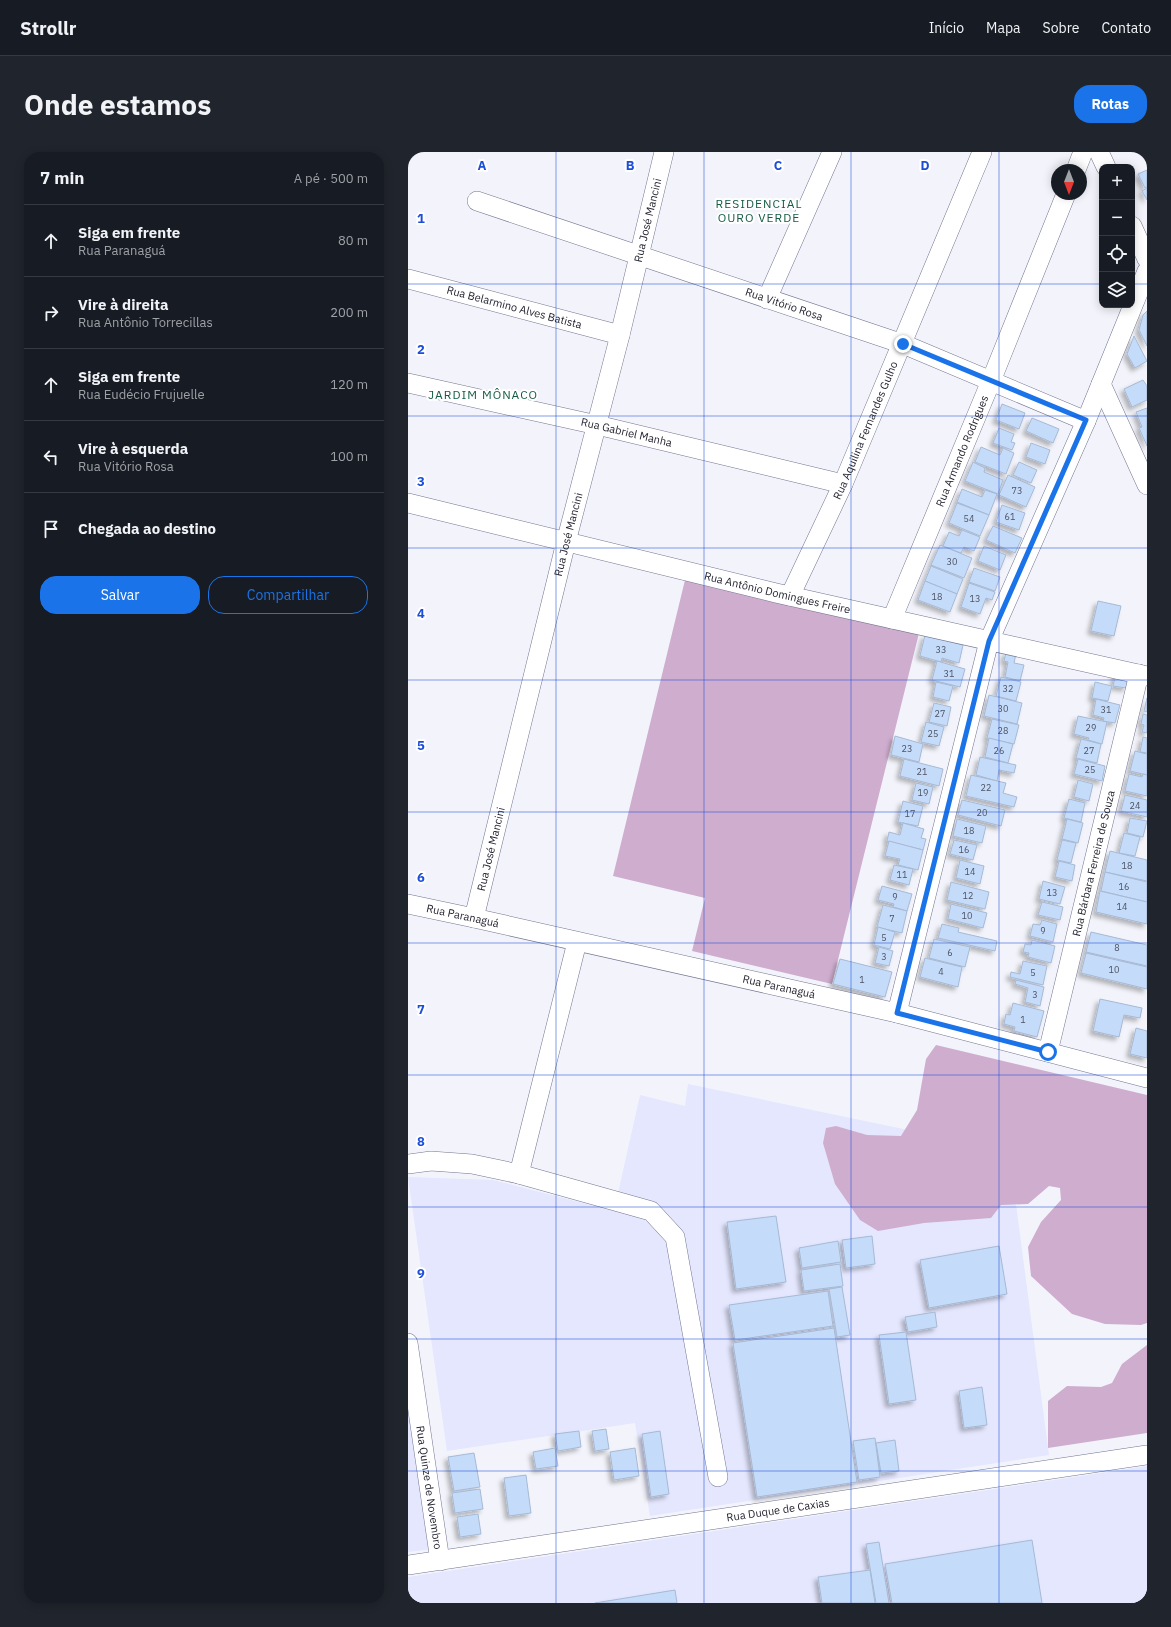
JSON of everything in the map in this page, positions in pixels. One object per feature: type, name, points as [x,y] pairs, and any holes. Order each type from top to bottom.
[{"type":"street","name":"Rua José Mancini","points":[[474,918],[566,542],[620,335],[664,152]]},
{"type":"street","points":[[767,299],[832,152]]},
{"type":"street","name":"Rua Aquilina Fernandes Gulho","points":[[790,596],[844,484],[982,152]]},
{"type":"street","points":[[1078,164],[1083,152]]},
{"type":"street","points":[[1099,152],[1105,164]]},
{"type":"street","name":"Rua Armando Rodrigues","points":[[892,619],[991,381],[1064,200]]},
{"type":"street","name":"Rua Vitório Rosa","points":[[477,201],[903,344],[1086,420]]},
{"type":"street","points":[[1135,233],[1147,259]]},
{"type":"street","points":[[897,1013],[989,641],[1086,420],[1147,271]]},
{"type":"street","name":"Rua Belarmino Alves Batista","points":[[408,279],[620,335]]},
{"type":"street","name":"Rua Gabriel Manha","points":[[408,383],[597,425],[844,484]]},
{"type":"street","points":[[1101,384],[1147,485]]},
{"type":"street","name":"Rua Antônio Domingues Freire","points":[[408,503],[790,596],[1143,675]]},
{"type":"street","name":"Rua Bárbara Ferreira de Souza","points":[[1048,1052],[1143,675]]},
{"type":"street","name":"Rua Paranaguá","points":[[408,904],[897,1013],[1147,1078]]},
{"type":"street","points":[[519,1174],[577,942]]},
{"type":"street","points":[[408,1164],[431,1161],[472,1164],[519,1174],[651,1212],[674,1237],[718,1477]]},
{"type":"street","name":"Rua Quinze de Novembro","points":[[408,1349],[440,1560]]},
{"type":"street","name":"Rua Duque de Caxias","points":[[408,1565],[1147,1455]]},
{"type":"shaded area","points":[[685,580],[919,633],[832,984],[692,951],[705,898],[613,876]]},
{"type":"shaded area","points":[[936,1045],[1147,1095],[1147,1323],[1141,1325],[1105,1324],[1072,1314],[1031,1276],[1028,1247],[1041,1222],[1061,1200],[1060,1188],[1049,1186],[1028,1204],[1001,1205],[991,1218],[924,1223],[878,1231],[860,1220],[835,1184],[823,1143],[826,1128],[836,1126],[867,1135],[901,1136],[917,1110],[926,1059]]},
{"type":"shaded area","points":[[688,1084],[1009,1151],[1049,1455],[650,1516],[635,1423],[447,1451],[408,1177],[493,1180],[614,1211],[640,1095],[685,1106]]},
{"type":"shaded area","points":[[1147,1345],[1147,1433],[1048,1448],[1048,1401],[1067,1386],[1101,1387],[1112,1383],[1122,1364]]},
{"type":"shaded area","points":[[414,1411],[433,1549],[408,1552],[408,1412]]},
{"type":"shaded area","points":[[1147,1466],[1147,1603],[408,1603],[408,1577]]},
{"type":"building","points":[[1147,170],[1147,187],[1145,188],[1138,174]]},
{"type":"building","points":[[1147,188],[1147,200],[1142,191]]},
{"type":"building","points":[[1147,311],[1147,346],[1139,330],[1143,315]]},
{"type":"building","points":[[1134,336],[1147,361],[1135,368],[1127,354]]},
{"type":"building","points":[[1143,380],[1147,386],[1147,400],[1132,407],[1124,389]]},
{"type":"building","points":[[1002,404],[1025,413],[1019,429],[996,420]]},
{"type":"building","points":[[1147,408],[1147,446],[1139,428],[1142,427],[1136,412]]},
{"type":"building","points":[[1032,418],[1059,429],[1053,443],[1026,431]]},
{"type":"building","points":[[999,428],[1014,434],[1011,442],[1015,443],[1012,450],[993,443]]},
{"type":"building","points":[[1031,443],[1050,450],[1045,464],[1026,457]]},
{"type":"building","points":[[981,447],[1000,455],[1003,448],[1014,453],[1006,474],[975,462]]},
{"type":"building","points":[[973,462],[985,468],[984,472],[1003,480],[998,494],[965,481]]},
{"type":"building","points":[[1019,462],[1037,470],[1031,483],[1013,475]]},
{"type":"building","points":[[1008,475],[1035,487],[1026,507],[999,495]]},
{"type":"building","points":[[962,489],[982,497],[985,490],[997,494],[989,515],[957,502]]},
{"type":"building","points":[[957,503],[989,515],[980,536],[949,523]]},
{"type":"building","points":[[1002,505],[1025,513],[1019,530],[996,522]]},
{"type":"building","points":[[993,526],[1022,538],[1015,553],[986,540]]},
{"type":"building","points":[[962,530],[980,537],[974,551],[964,547],[961,553],[943,546],[949,532],[959,536]]},
{"type":"building","points":[[940,545],[972,558],[964,578],[931,565]]},
{"type":"building","points":[[984,546],[1006,555],[1000,570],[978,561]]},
{"type":"building","points":[[931,566],[963,579],[957,594],[925,581]]},
{"type":"building","points":[[974,568],[1000,577],[995,591],[969,582]]},
{"type":"building","points":[[925,581],[957,594],[950,612],[918,600]]},
{"type":"building","points":[[969,583],[995,592],[992,600],[986,598],[980,614],[961,607]]},
{"type":"building","points":[[1098,601],[1121,606],[1114,636],[1091,631]]},
{"type":"building","points":[[925,635],[963,645],[959,663],[942,658],[941,662],[920,656]]},
{"type":"building","points":[[1006,652],[1016,654],[1014,663],[1024,665],[1020,681],[1005,677],[1008,662],[1004,661]]},
{"type":"building","points":[[937,661],[965,669],[960,687],[932,680]]},
{"type":"building","points":[[1116,673],[1129,676],[1126,688],[1113,686]]},
{"type":"building","points":[[1001,677],[1021,682],[1016,701],[996,696]]},
{"type":"building","points":[[936,682],[953,686],[949,701],[933,697]]},
{"type":"building","points":[[1095,682],[1112,686],[1108,701],[1092,698]]},
{"type":"building","points":[[989,695],[1022,703],[1017,724],[984,716]]},
{"type":"building","points":[[1147,698],[1147,712],[1144,711]]},
{"type":"building","points":[[1096,699],[1120,705],[1115,723],[1103,721],[1104,718],[1093,715]]},
{"type":"building","points":[[934,703],[951,707],[947,726],[929,722]]},
{"type":"building","points":[[1143,714],[1147,715],[1147,733],[1142,732],[1144,725],[1141,724]]},
{"type":"building","points":[[1078,716],[1107,722],[1102,744],[1088,740],[1089,738],[1074,734]]},
{"type":"building","points":[[992,719],[1019,725],[1014,744],[987,738]]},
{"type":"building","points":[[926,722],[944,727],[939,746],[921,742]]},
{"type":"building","points":[[895,736],[923,744],[919,762],[891,755]]},
{"type":"building","points":[[1143,737],[1147,738],[1147,753],[1140,752]]},
{"type":"building","points":[[989,738],[1013,744],[1008,763],[985,757]]},
{"type":"building","points":[[1081,739],[1101,744],[1097,763],[1076,758]]},
{"type":"building","points":[[1135,751],[1147,754],[1147,775],[1130,771]]},
{"type":"building","points":[[980,757],[1016,765],[1014,773],[999,770],[997,781],[976,775]]},
{"type":"building","points":[[904,759],[943,769],[939,786],[900,776]]},
{"type":"building","points":[[1078,759],[1105,766],[1102,781],[1074,774]]},
{"type":"building","points":[[1129,774],[1142,777],[1143,774],[1147,775],[1147,796],[1125,791]]},
{"type":"building","points":[[971,775],[1006,783],[1003,793],[1017,797],[1014,807],[966,796]]},
{"type":"building","points":[[1078,780],[1093,784],[1089,801],[1074,797]]},
{"type":"building","points":[[916,783],[933,787],[929,804],[912,800]]},
{"type":"building","points":[[1125,795],[1147,800],[1147,817],[1121,811]]},
{"type":"building","points":[[1069,799],[1085,803],[1081,822],[1064,818]]},
{"type":"building","points":[[962,800],[1005,810],[1001,826],[958,815]]},
{"type":"building","points":[[903,801],[923,806],[918,826],[898,822]]},
{"type":"building","points":[[1130,818],[1147,821],[1143,837],[1127,833]]},
{"type":"building","points":[[957,819],[986,826],[982,843],[953,836]]},
{"type":"building","points":[[1067,819],[1083,823],[1078,843],[1062,839]]},
{"type":"building","points":[[903,823],[924,829],[921,838],[926,839],[923,850],[887,841],[889,832],[900,835]]},
{"type":"building","points":[[1124,833],[1140,837],[1135,856],[1119,853]]},
{"type":"building","points":[[954,840],[977,845],[973,860],[950,854]]},
{"type":"building","points":[[1062,840],[1076,843],[1071,863],[1057,860]]},
{"type":"building","points":[[889,841],[923,850],[918,870],[898,865],[900,859],[885,856]]},
{"type":"building","points":[[1110,851],[1147,860],[1147,881],[1105,872]]},
{"type":"building","points":[[960,860],[984,866],[980,884],[956,878]]},
{"type":"building","points":[[1059,861],[1075,865],[1072,881],[1055,877]]},
{"type":"building","points":[[894,865],[913,869],[909,885],[890,880]]},
{"type":"building","points":[[1105,872],[1147,882],[1147,902],[1101,891]]},
{"type":"building","points":[[1043,881],[1065,887],[1060,904],[1039,899]]},
{"type":"building","points":[[951,882],[989,892],[985,909],[947,900]]},
{"type":"building","points":[[882,886],[912,894],[907,911],[893,907],[894,904],[878,900]]},
{"type":"building","points":[[1100,891],[1147,902],[1147,924],[1096,912]]},
{"type":"building","points":[[1042,902],[1063,907],[1060,920],[1038,915]]},
{"type":"building","points":[[951,904],[987,913],[983,928],[948,919]]},
{"type":"building","points":[[883,905],[907,911],[902,933],[877,927]]},
{"type":"building","points":[[1042,920],[1057,924],[1053,942],[1030,936],[1033,924],[1040,925]]},
{"type":"building","points":[[942,924],[959,928],[958,932],[997,941],[995,951],[938,938]]},
{"type":"building","points":[[878,927],[895,932],[890,949],[874,945]]},
{"type":"building","points":[[1091,932],[1147,945],[1147,966],[1086,952]]},
{"type":"building","points":[[934,939],[970,947],[965,967],[929,958]]},
{"type":"building","points":[[1032,940],[1055,946],[1051,963],[1028,957],[1029,953],[1023,952],[1025,944],[1031,945]]},
{"type":"building","points":[[879,947],[893,951],[889,966],[875,963]]},
{"type":"building","points":[[1086,953],[1147,967],[1147,989],[1081,973]]},
{"type":"building","points":[[925,958],[962,967],[958,987],[920,977]]},
{"type":"building","points":[[840,959],[892,972],[885,997],[833,984]]},
{"type":"building","points":[[1023,961],[1047,966],[1043,985],[1010,977],[1011,972],[1020,974]]},
{"type":"building","points":[[1016,980],[1044,987],[1040,1006],[1025,1002],[1028,988],[1015,984]]},
{"type":"building","points":[[1100,999],[1142,1008],[1140,1018],[1124,1015],[1119,1037],[1093,1031]]},
{"type":"building","points":[[1013,1003],[1044,1011],[1037,1037],[1014,1031],[1015,1027],[1004,1024],[1006,1014],[1010,1015]]},
{"type":"building","points":[[1136,1028],[1147,1031],[1147,1058],[1130,1054]]},
{"type":"building","points":[[776,1216],[786,1282],[736,1289],[727,1222]]},
{"type":"building","points":[[872,1236],[875,1264],[846,1268],[842,1240]]},
{"type":"building","points":[[838,1241],[841,1262],[802,1268],[799,1248]]},
{"type":"building","points":[[999,1246],[1007,1294],[929,1308],[920,1260]]},
{"type":"building","points":[[840,1264],[843,1286],[804,1291],[801,1270]]},
{"type":"building","points":[[842,1287],[850,1335],[837,1337],[829,1289]]},
{"type":"building","points":[[828,1291],[833,1326],[735,1340],[729,1305]]},
{"type":"building","points":[[935,1312],[937,1327],[908,1332],[905,1317]]},
{"type":"building","points":[[834,1328],[857,1482],[757,1497],[733,1343]]},
{"type":"building","points":[[906,1332],[916,1400],[889,1404],[879,1335]]},
{"type":"building","points":[[982,1387],[987,1425],[964,1428],[959,1391]]},
{"type":"building","points":[[606,1429],[609,1449],[595,1451],[592,1431]]},
{"type":"building","points":[[579,1431],[581,1447],[558,1451],[555,1434]]},
{"type":"building","points":[[660,1431],[669,1494],[651,1497],[642,1434]]},
{"type":"building","points":[[875,1438],[880,1477],[859,1480],[853,1441]]},
{"type":"building","points":[[895,1440],[899,1471],[881,1473],[876,1443]]},
{"type":"building","points":[[555,1448],[558,1466],[536,1469],[533,1452]]},
{"type":"building","points":[[635,1448],[639,1476],[614,1480],[610,1452]]},
{"type":"building","points":[[474,1453],[480,1487],[454,1491],[448,1457]]},
{"type":"building","points":[[526,1475],[531,1513],[509,1516],[504,1478]]},
{"type":"building","points":[[480,1489],[483,1509],[455,1513],[452,1493]]},
{"type":"building","points":[[478,1514],[481,1534],[460,1537],[457,1517]]},
{"type":"building","points":[[1032,1540],[1042,1603],[892,1603],[885,1564]]},
{"type":"building","points":[[879,1542],[889,1603],[876,1603],[866,1544]]},
{"type":"building","points":[[870,1570],[875,1603],[822,1603],[818,1577]]},
{"type":"building","points":[[675,1590],[677,1603],[595,1603]]},
{"type":"district","name":"RESIDENCIAL OURO VERDE","points":[[759,211]]},
{"type":"district","name":"JARDIM MÔNACO","points":[[483,395]]},
{"type":"route","points":[[903,344],[1086,420],[989,641],[897,1013],[1048,1052]]}]
